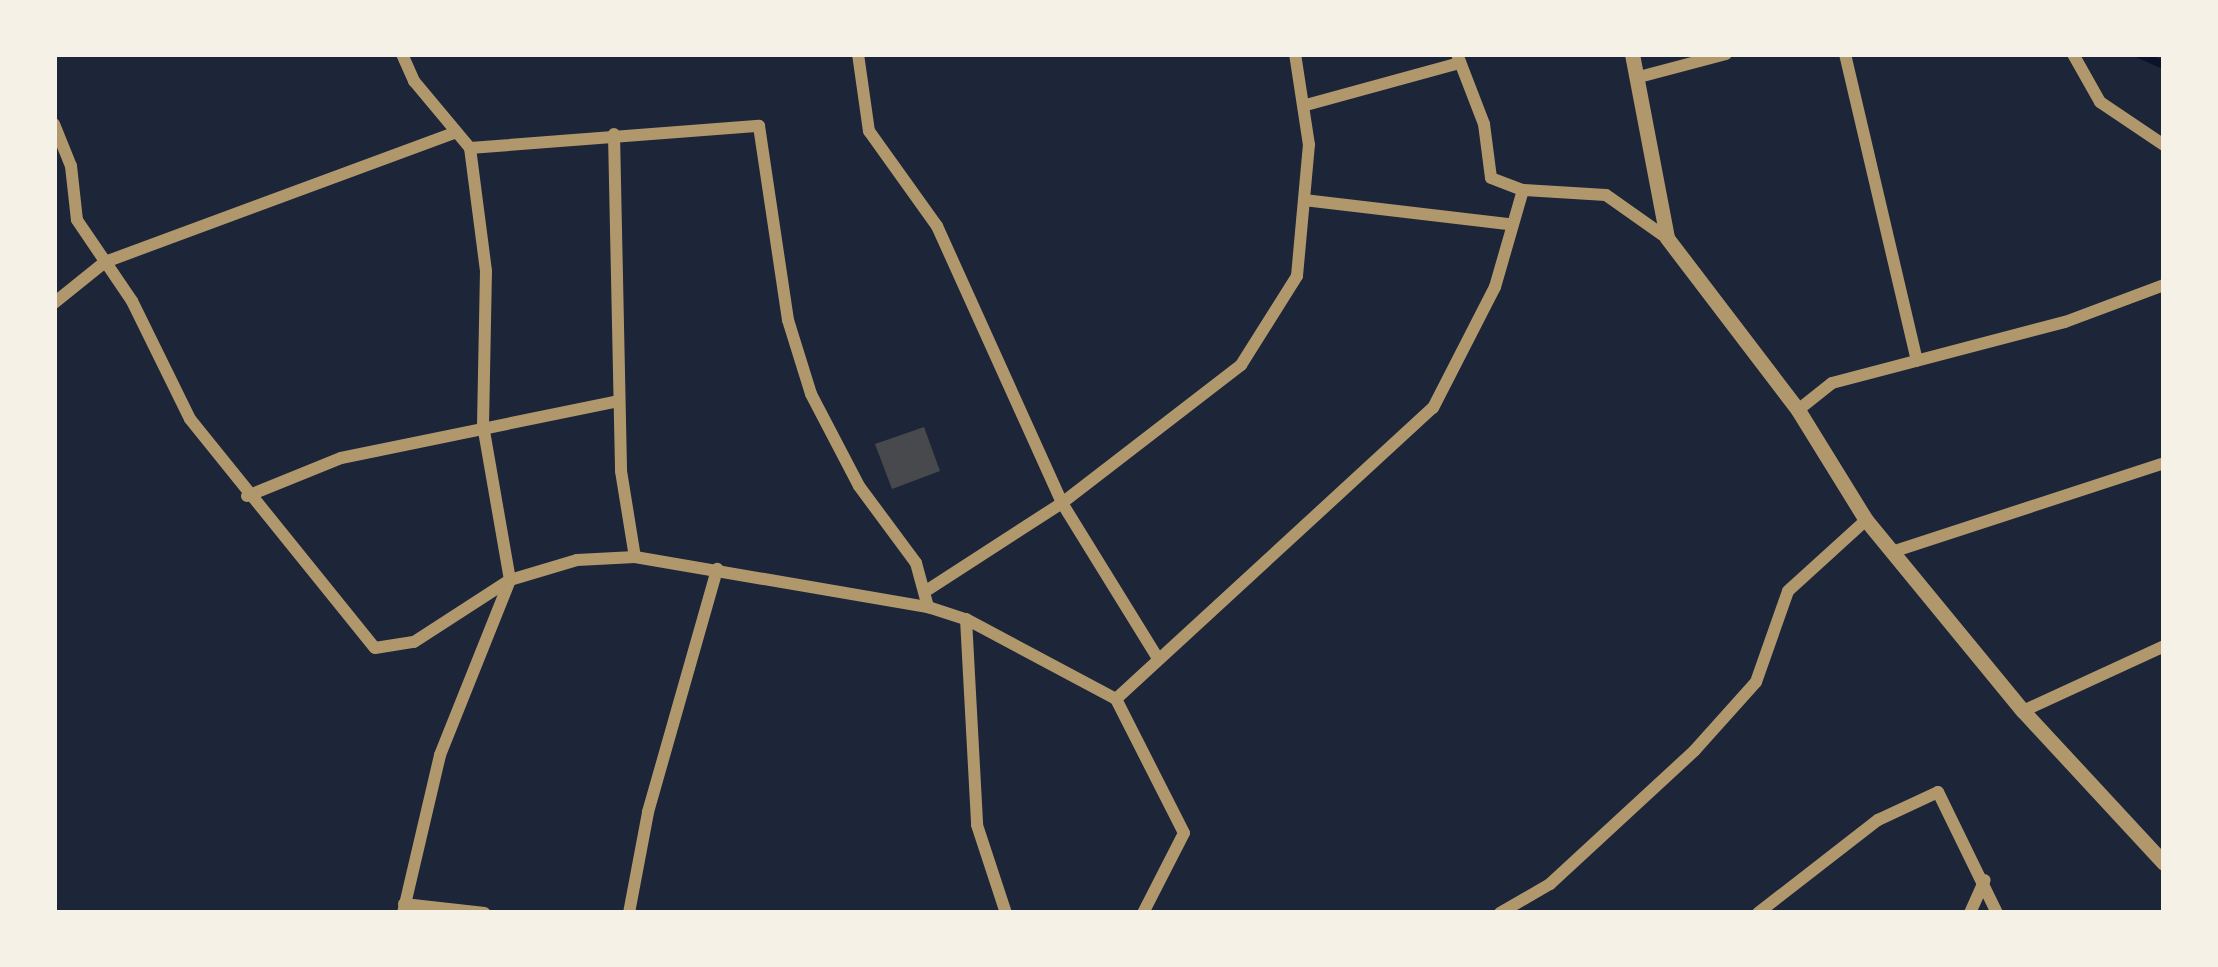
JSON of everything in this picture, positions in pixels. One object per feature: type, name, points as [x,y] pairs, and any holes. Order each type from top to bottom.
[{"type":"street","points":[[403,54],[453,133],[470,148],[486,271],[483,426],[510,580],[440,755],[404,908],[485,913]]},
{"type":"street","points":[[858,54],[868,131],[937,226],[1062,503],[1156,656]]},
{"type":"street","points":[[928,589],[1062,503],[1241,365],[1297,275],[1306,105],[1295,54]]},
{"type":"street","points":[[1633,54],[1667,238]]},
{"type":"street","points":[[1640,77],[1726,54]]},
{"type":"street","points":[[1845,54],[1917,362]]},
{"type":"street","points":[[2073,54],[2100,102],[2164,145]]},
{"type":"street","points":[[1306,105],[1459,59],[1484,124],[1491,178],[1523,190],[1606,195],[1667,238],[1798,410],[1866,520],[2023,711],[2157,841],[2164,862]]},
{"type":"street","points":[[54,124],[71,166],[77,220],[105,262],[190,419],[247,496],[376,648],[414,642],[510,580],[577,560],[635,557],[928,608],[966,619],[1115,699],[1184,833],[1143,913]]},
{"type":"street","points":[[470,148],[759,126],[788,320],[811,394],[834,445],[928,589],[928,608]]},
{"type":"street","points":[[54,303],[105,262],[453,133]]},
{"type":"street","points":[[614,134],[618,401],[635,557]]},
{"type":"street","points":[[1115,699],[1156,656],[1433,408],[1495,287],[1508,224],[1523,190]]},
{"type":"street","points":[[1304,200],[1508,224]]},
{"type":"street","points":[[1798,410],[1832,383],[1917,362],[2164,285]]},
{"type":"street","points":[[247,496],[305,468],[483,426],[618,401]]},
{"type":"street","points":[[1895,551],[2164,463]]},
{"type":"street","points":[[1500,913],[1550,884],[1616,830],[1694,750],[1756,682],[1788,591],[1866,520]]},
{"type":"street","points":[[629,913],[647,812],[717,569]]},
{"type":"street","points":[[966,619],[976,825],[1006,913]]},
{"type":"street","points":[[2023,711],[2164,646]]},
{"type":"street","points":[[1758,913],[1878,820],[1938,792],[1985,879],[1997,913]]},
{"type":"street","points":[[1970,913],[1985,879]]},
{"type":"shaded area","points":[[54,54],[2164,54],[2164,913],[54,913]]},
{"type":"building","points":[[924,427],[940,471],[892,489],[875,444]]},
{"type":"waterway","points":[[2139,54],[2164,65]]}]
